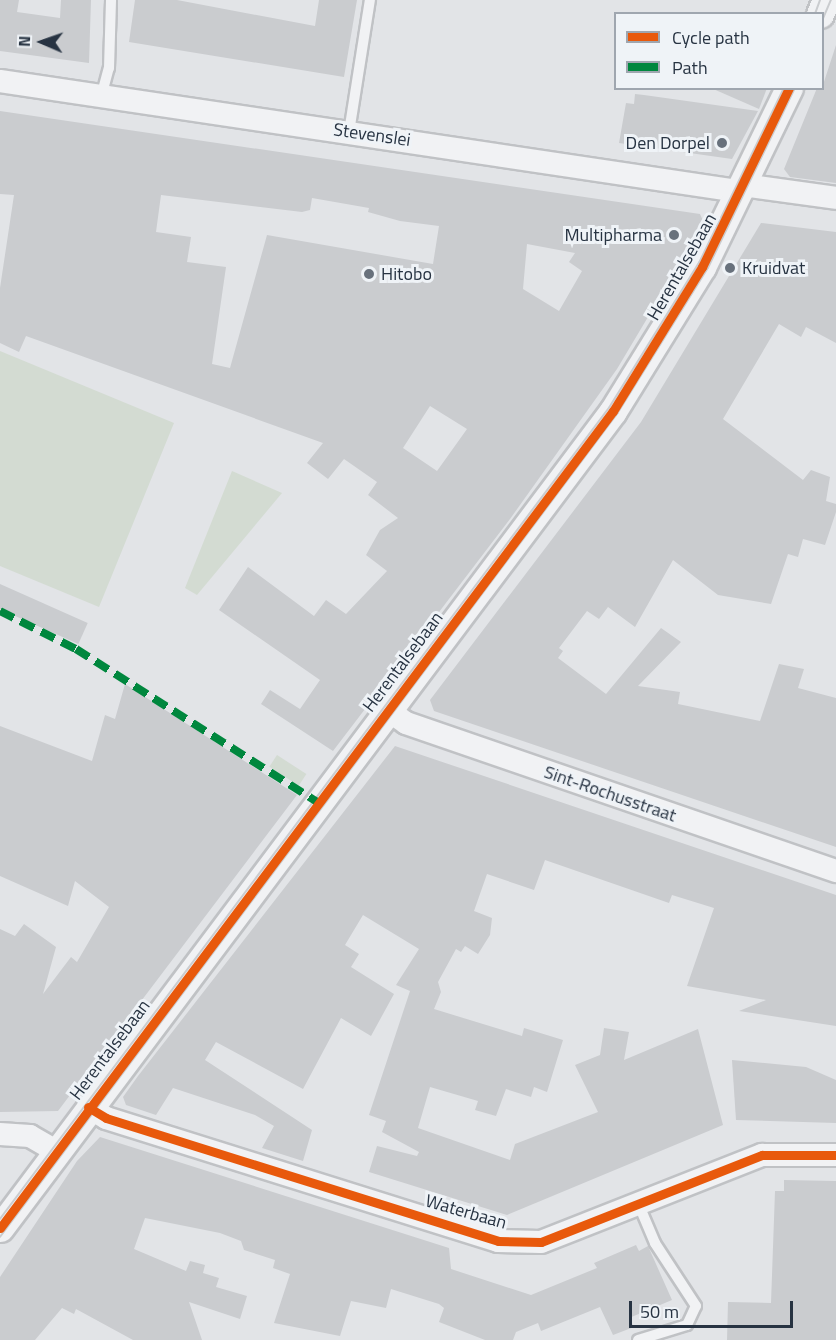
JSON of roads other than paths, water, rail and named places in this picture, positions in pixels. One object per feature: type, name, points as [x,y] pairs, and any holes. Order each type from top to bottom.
[{"type":"street","name":"Stevenslei","points":[[0,81],[743,189],[836,198]]},
{"type":"street","name":"Herentalsebaan","points":[[0,1228],[54,1150],[613,411],[681,306],[743,189],[788,90]]},
{"type":"street","name":"Sint-Rochusstraat","points":[[388,710],[406,723],[836,871]]},
{"type":"street","name":"Waterbaan","points":[[88,1107],[106,1118],[498,1241],[541,1242],[762,1155],[836,1155]]},
{"type":"street","points":[[0,1134],[36,1138],[54,1150]]},
{"type":"lane","points":[[100,97],[109,68],[111,0]]},
{"type":"lane","points":[[349,132],[370,0]]},
{"type":"lane","points":[[638,1203],[655,1243],[696,1306],[687,1325],[638,1340]]},
{"type":"tram line","points":[[816,12],[820,0]]},
{"type":"tram line","points":[[824,16],[831,0]]},
{"type":"tram line","points":[[0,1219],[609,408],[699,263],[783,90]]},
{"type":"tram line","points":[[0,1237],[617,414],[708,268],[794,90]]},
{"type":"place","name":"Den Dorpel","points":[[722,143]]},
{"type":"place","name":"Multipharma","points":[[674,235]]},
{"type":"place","name":"Kruidvat","points":[[730,268]]},
{"type":"place","name":"Hitobo","points":[[369,274]]}]
